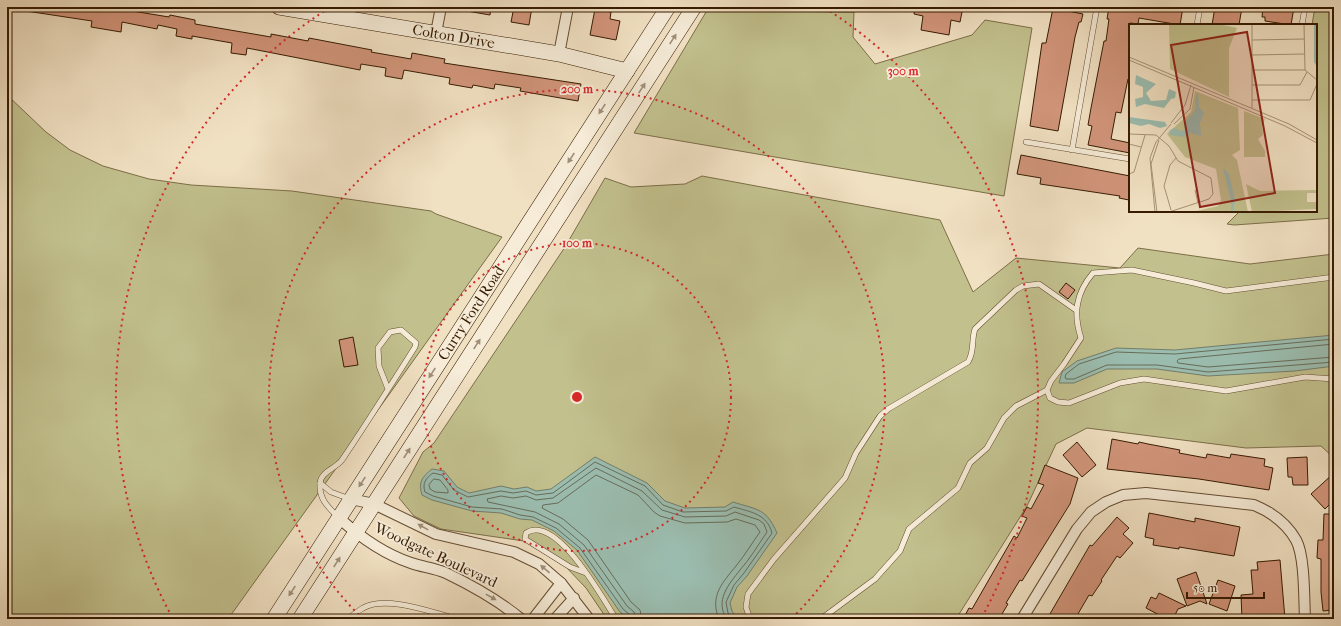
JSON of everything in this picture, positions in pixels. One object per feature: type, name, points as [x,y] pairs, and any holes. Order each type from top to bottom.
[{"type":"main road","name":"Colton Drive","points":[[279,7],[314,10],[559,54],[627,71]]},
{"type":"main road","name":"Curry Ford Road","points":[[274,619],[627,71],[670,7]]},
{"type":"main road","points":[[653,70],[647,60],[647,54],[670,7]]},
{"type":"main road","name":"Curry Ford Road","points":[[300,619],[694,7]]},
{"type":"main road","points":[[510,292],[516,268],[624,99],[628,84],[627,71]]},
{"type":"street","points":[[436,33],[441,7]]},
{"type":"street","points":[[559,54],[568,7]]},
{"type":"street","points":[[1022,619],[1077,529],[1091,512],[1106,502],[1123,496],[1146,493],[1254,506],[1270,512],[1296,540],[1301,558],[1305,619]]},
{"type":"street","name":"Woodgate Boulevard","points":[[351,499],[374,504],[412,521],[436,534],[514,552],[539,564],[561,583],[589,619]]},
{"type":"street","name":"Woodgate Boulevard","points":[[339,518],[355,533],[381,550],[402,559],[444,572],[501,602],[521,619]]},
{"type":"street","points":[[533,619],[561,583]]},
{"type":"street","points":[[555,619],[574,598]]},
{"type":"lane","points":[[1072,150],[1097,7]]},
{"type":"lane","points":[[1197,24],[1200,7]]},
{"type":"lane","points":[[1302,24],[1305,7]]},
{"type":"lane","points":[[1026,142],[1129,158]]},
{"type":"lane","points":[[1334,277],[1226,291],[1132,270],[1093,273],[1084,283],[1076,310],[1077,325],[1081,338],[1064,364],[1050,381],[1047,390],[1050,398],[1058,402],[1069,403],[1120,383],[1140,380],[1226,392],[1305,377],[1334,379]]},
{"type":"lane","points":[[750,619],[746,607],[748,594],[774,559],[845,478],[856,453],[880,416],[888,409],[968,362],[973,354],[972,337],[975,329],[1023,286],[1039,284],[1076,310]]},
{"type":"lane","points":[[339,518],[321,497],[320,483],[326,472],[337,466],[341,461],[388,388],[416,343],[401,330],[390,332],[378,348],[379,366],[388,388]]},
{"type":"lane","points":[[821,619],[875,579],[900,551],[909,529],[958,488],[970,463],[987,448],[1004,418],[1016,406],[1047,390]]},
{"type":"lane","points":[[320,483],[331,492],[351,499]]},
{"type":"lane","points":[[586,573],[570,567],[525,539],[526,533],[538,530],[552,536],[564,545],[586,573],[616,619]]},
{"type":"lane","points":[[348,619],[364,607],[382,604],[404,605],[447,616],[453,619]]},
{"type":"shaded area","points":[[709,7],[770,7],[775,11],[854,12],[853,37],[875,64],[972,35],[985,20],[1032,28],[1004,196],[634,133]]},
{"type":"shaded area","points":[[1315,7],[1334,7],[1334,218],[1234,225],[1227,224],[1239,212],[1317,212],[1317,24],[1312,24]]},
{"type":"shaded area","points":[[7,95],[46,132],[70,150],[103,166],[149,179],[191,185],[292,191],[431,211],[502,237],[228,619],[7,619]]},
{"type":"shaded area","points":[[702,176],[940,220],[973,292],[1016,258],[1120,268],[1138,248],[1250,264],[1334,254],[1334,458],[1321,446],[1246,448],[1087,428],[1056,444],[1027,506],[956,619],[607,619],[586,588],[566,567],[524,541],[441,529],[414,516],[399,498],[423,452],[434,443],[565,247],[605,178],[631,187],[685,184]]},
{"type":"water","points":[[1334,335],[1334,366],[1295,371],[1208,376],[1157,369],[1107,369],[1074,383],[1059,383],[1062,372],[1077,361],[1116,348],[1175,350]]},
{"type":"water","points":[[595,457],[647,483],[665,501],[685,508],[725,507],[733,502],[765,514],[777,533],[747,576],[737,587],[730,603],[732,611],[738,619],[629,619],[620,612],[577,550],[554,531],[532,520],[520,519],[501,513],[472,511],[432,500],[422,495],[420,487],[422,480],[432,469],[444,471],[457,487],[469,493],[501,486],[514,489],[527,487],[536,491],[551,489]]},
{"type":"building","points":[[26,7],[108,7],[169,17],[170,15],[195,20],[195,24],[271,37],[271,34],[308,41],[309,38],[372,50],[371,52],[411,59],[412,53],[445,59],[444,63],[581,84],[578,101],[520,91],[521,88],[495,84],[494,89],[473,85],[472,88],[449,84],[450,78],[404,70],[402,79],[385,76],[386,68],[361,64],[360,70],[247,48],[246,55],[231,53],[232,43],[192,36],[192,39],[176,36],[177,29],[158,25],[157,29],[122,22],[121,32],[91,27],[92,21],[26,11]]},
{"type":"building","points":[[467,7],[491,7],[490,15],[467,11]]},
{"type":"building","points":[[514,7],[532,7],[529,25],[511,22]]},
{"type":"building","points":[[915,7],[963,7],[960,22],[951,20],[949,35],[921,30],[923,16],[914,14]]},
{"type":"building","points":[[1109,7],[1139,9],[1140,7],[1183,7],[1180,24],[1139,18],[1138,24],[1129,24],[1129,79],[1121,113],[1116,112],[1111,139],[1129,143],[1129,153],[1088,145],[1092,126],[1088,125],[1104,41],[1106,41],[1109,19],[1107,19]]},
{"type":"building","points":[[1215,7],[1242,7],[1239,24],[1212,24]]},
{"type":"building","points":[[1263,7],[1294,7],[1291,24],[1265,21],[1265,17],[1262,17]]},
{"type":"building","points":[[1053,8],[1083,14],[1075,37],[1058,131],[1030,126],[1042,43],[1046,43]]},
{"type":"building","points":[[595,9],[611,12],[610,19],[620,21],[616,40],[590,35]]},
{"type":"building","points":[[1021,155],[1129,176],[1129,200],[1119,198],[1120,196],[1040,184],[1041,178],[1017,174]]},
{"type":"building","points":[[1066,283],[1075,290],[1068,299],[1059,292]]},
{"type":"building","points":[[353,337],[358,365],[344,367],[339,340]]},
{"type":"building","points":[[1112,439],[1138,444],[1139,442],[1180,450],[1179,453],[1206,458],[1207,454],[1230,458],[1231,454],[1265,459],[1264,466],[1273,468],[1269,490],[1199,479],[1107,469]]},
{"type":"building","points":[[1077,442],[1096,465],[1082,477],[1063,455]]},
{"type":"building","points":[[1307,457],[1308,485],[1293,485],[1292,477],[1288,477],[1287,458]]},
{"type":"building","points":[[1045,465],[1078,478],[1070,504],[1022,581],[1020,580],[1006,603],[1008,604],[999,619],[963,619],[969,608],[972,609],[1014,536],[1017,538],[1027,518],[1022,516],[1027,507],[1031,509],[1044,485],[1038,483]]},
{"type":"building","points":[[1334,473],[1334,500],[1325,509],[1311,494]]},
{"type":"building","points":[[1149,513],[1195,522],[1195,518],[1240,527],[1234,556],[1179,547],[1179,549],[1153,545],[1154,539],[1145,537]]},
{"type":"building","points":[[1324,514],[1334,514],[1334,610],[1323,611],[1321,592],[1321,559],[1317,558],[1318,540],[1323,540]]},
{"type":"building","points":[[1117,517],[1129,528],[1123,534],[1133,543],[1120,558],[1117,556],[1092,596],[1089,595],[1075,619],[1047,619],[1090,545],[1092,546]]},
{"type":"building","points":[[1280,560],[1285,619],[1242,619],[1241,595],[1253,594],[1251,570],[1258,570],[1257,562]]},
{"type":"building","points":[[1196,572],[1207,604],[1200,601],[1187,606],[1177,579]]},
{"type":"building","points":[[1218,580],[1235,586],[1227,611],[1209,604]]},
{"type":"building","points":[[1159,593],[1186,606],[1178,609],[1173,619],[1167,619],[1146,608],[1151,597],[1156,599]]}]
